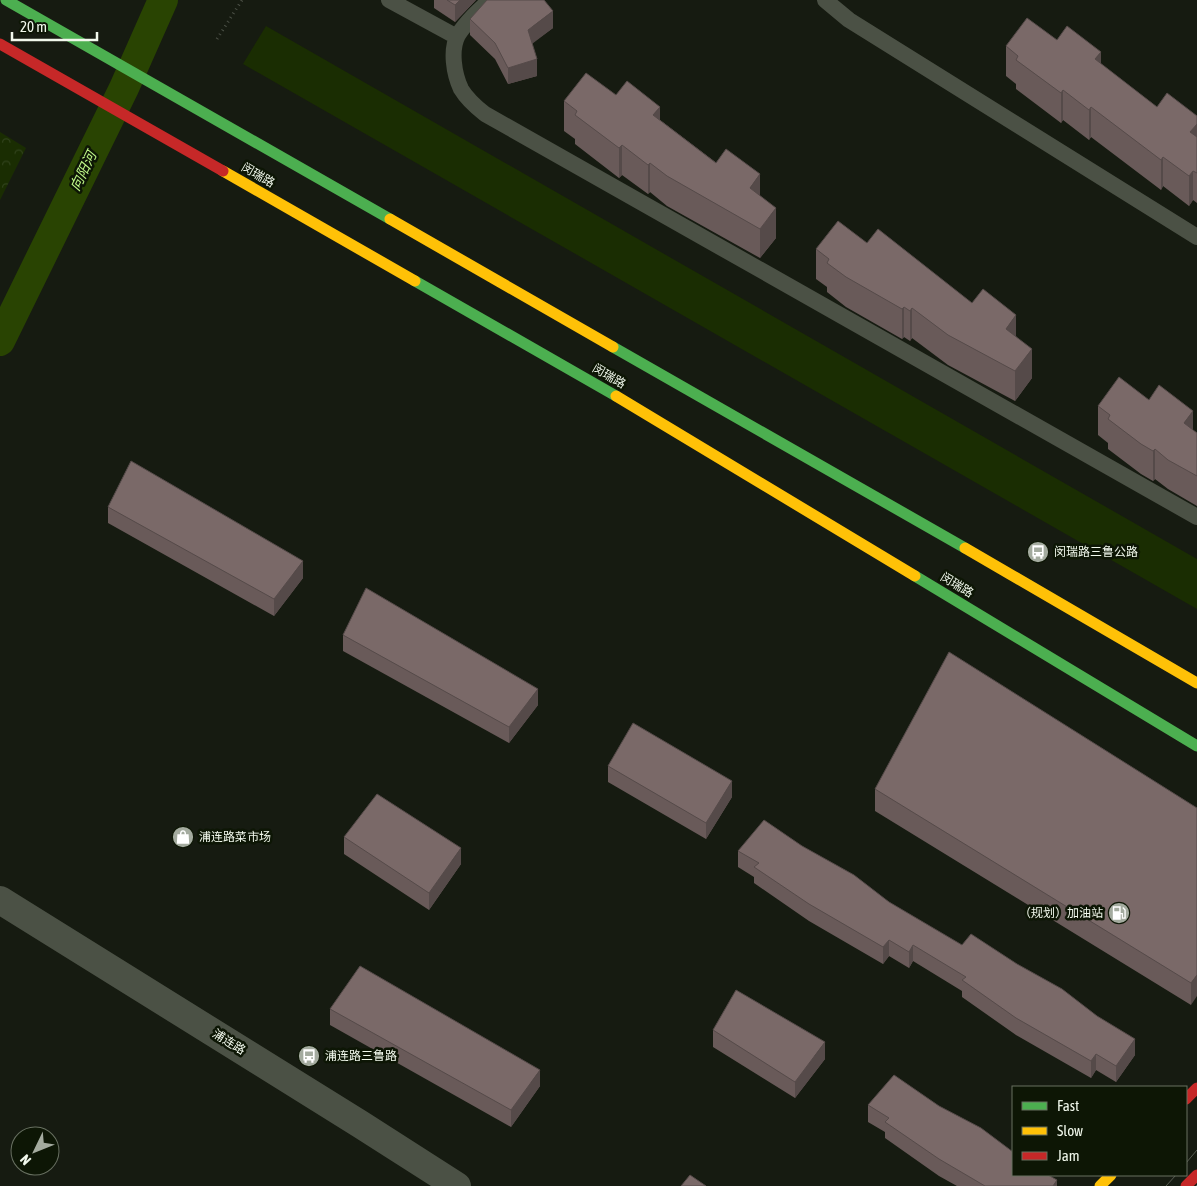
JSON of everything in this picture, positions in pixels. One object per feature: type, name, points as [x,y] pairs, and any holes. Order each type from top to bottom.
[{"type":"main road","points":[[6,0],[1020,579],[1197,683]]},
{"type":"main road","name":"闵瑞路","points":[[0,44],[644,412],[1197,746]]},
{"type":"main road","points":[[1187,1098],[1197,1088]]},
{"type":"main road","points":[[1186,1186],[1197,1175]]},
{"type":"main road","points":[[1100,1186],[1110,1176]]},
{"type":"street","name":"浦连路","points":[[0,900],[457,1186]]},
{"type":"lane","points":[[389,0],[457,38]]},
{"type":"lane","points":[[490,0],[466,23],[457,38],[454,53],[456,71],[461,88],[472,103],[485,114],[1197,518]]},
{"type":"lane","points":[[825,0],[849,20],[1197,237]]},
{"type":"path","points":[[217,39],[242,0]]},
{"type":"green space","points":[[266,26],[1197,559],[1197,609],[243,64]]},
{"type":"green space","points":[[0,132],[26,148],[0,200]]},
{"type":"building","points":[[447,0],[460,0],[455,5]]},
{"type":"building","points":[[487,0],[544,0],[553,11],[528,30],[537,59],[508,68],[495,43],[470,19]]},
{"type":"building","points":[[1027,18],[1057,40],[1067,26],[1101,52],[1095,59],[1157,107],[1167,93],[1197,116],[1197,124],[1190,132],[1197,137],[1197,173],[1193,171],[1189,176],[1163,157],[1161,160],[1091,107],[1089,110],[1063,90],[1061,93],[1016,60],[1018,56],[1006,46]]},
{"type":"building","points":[[586,73],[616,95],[627,81],[660,107],[653,115],[716,163],[726,149],[760,174],[750,188],[776,208],[760,229],[667,176],[650,163],[648,165],[622,145],[619,148],[575,115],[577,111],[564,101]]},
{"type":"building","points":[[838,221],[867,243],[878,229],[972,303],[983,289],[1016,315],[1006,329],[1032,349],[1015,371],[948,335],[912,308],[910,311],[904,307],[902,309],[846,277],[827,263],[829,259],[816,249]]},
{"type":"building","points":[[1119,377],[1149,400],[1159,385],[1193,411],[1184,423],[1197,433],[1197,476],[1168,460],[1155,449],[1153,451],[1141,444],[1108,419],[1110,415],[1098,406]]},
{"type":"building","points":[[131,461],[303,561],[274,599],[108,507]]},
{"type":"building","points":[[366,588],[538,689],[509,727],[343,635]]},
{"type":"building","name":"（规划）加油站","points":[[949,652],[1197,808],[1197,975],[1191,983],[875,789]]},
{"type":"building","points":[[633,723],[732,781],[706,823],[608,766]]},
{"type":"building","points":[[377,794],[461,848],[429,893],[344,837]]},
{"type":"building","points":[[764,820],[802,846],[854,875],[889,902],[962,945],[971,934],[1017,964],[1062,989],[1097,1016],[1135,1039],[1116,1066],[1096,1054],[1091,1061],[1016,1018],[962,980],[966,977],[913,945],[909,952],[889,940],[883,947],[809,904],[754,867],[759,863],[738,851]]},
{"type":"building","points":[[360,966],[540,1070],[511,1110],[330,1009]]},
{"type":"building","points":[[736,990],[825,1042],[795,1082],[713,1030]]},
{"type":"building","points":[[894,1075],[939,1106],[981,1128],[1012,1151],[1012,1176],[1050,1176],[1057,1180],[1053,1186],[985,1186],[939,1159],[885,1122],[889,1118],[868,1105]]},
{"type":"building","points":[[690,1175],[706,1186],[681,1186]]},
{"type":"waterway","name":"向阳河","points":[[0,341],[124,88],[163,0]]},
{"type":"tram line","points":[[1187,1162],[1197,1150]]},
{"type":"tram line","points":[[1166,1186],[1175,1176]]},
{"type":"traffic: fast","points":[[6,0],[390,219]]},
{"type":"traffic: fast","points":[[415,281],[616,396]]},
{"type":"traffic: fast","points":[[613,347],[965,548]]},
{"type":"traffic: fast","points":[[915,576],[1197,746]]},
{"type":"traffic: slow","points":[[223,171],[415,281]]},
{"type":"traffic: slow","points":[[390,219],[613,347]]},
{"type":"traffic: slow","points":[[616,396],[915,576]]},
{"type":"traffic: slow","points":[[965,548],[1197,683]]},
{"type":"traffic: slow","points":[[1100,1186],[1110,1176]]},
{"type":"traffic: jam","points":[[0,44],[223,171]]},
{"type":"traffic: jam","points":[[1187,1098],[1197,1088]]},
{"type":"traffic: jam","points":[[1186,1186],[1197,1175]]},
{"type":"place","name":"闵瑞路三鲁公路","points":[[1038,552]]},
{"type":"place","name":"浦连路菜市场","points":[[183,837]]},
{"type":"place","name":"（规划）加油站","points":[[1119,913]]},
{"type":"place","name":"浦连路三鲁路","points":[[309,1056]]}]
